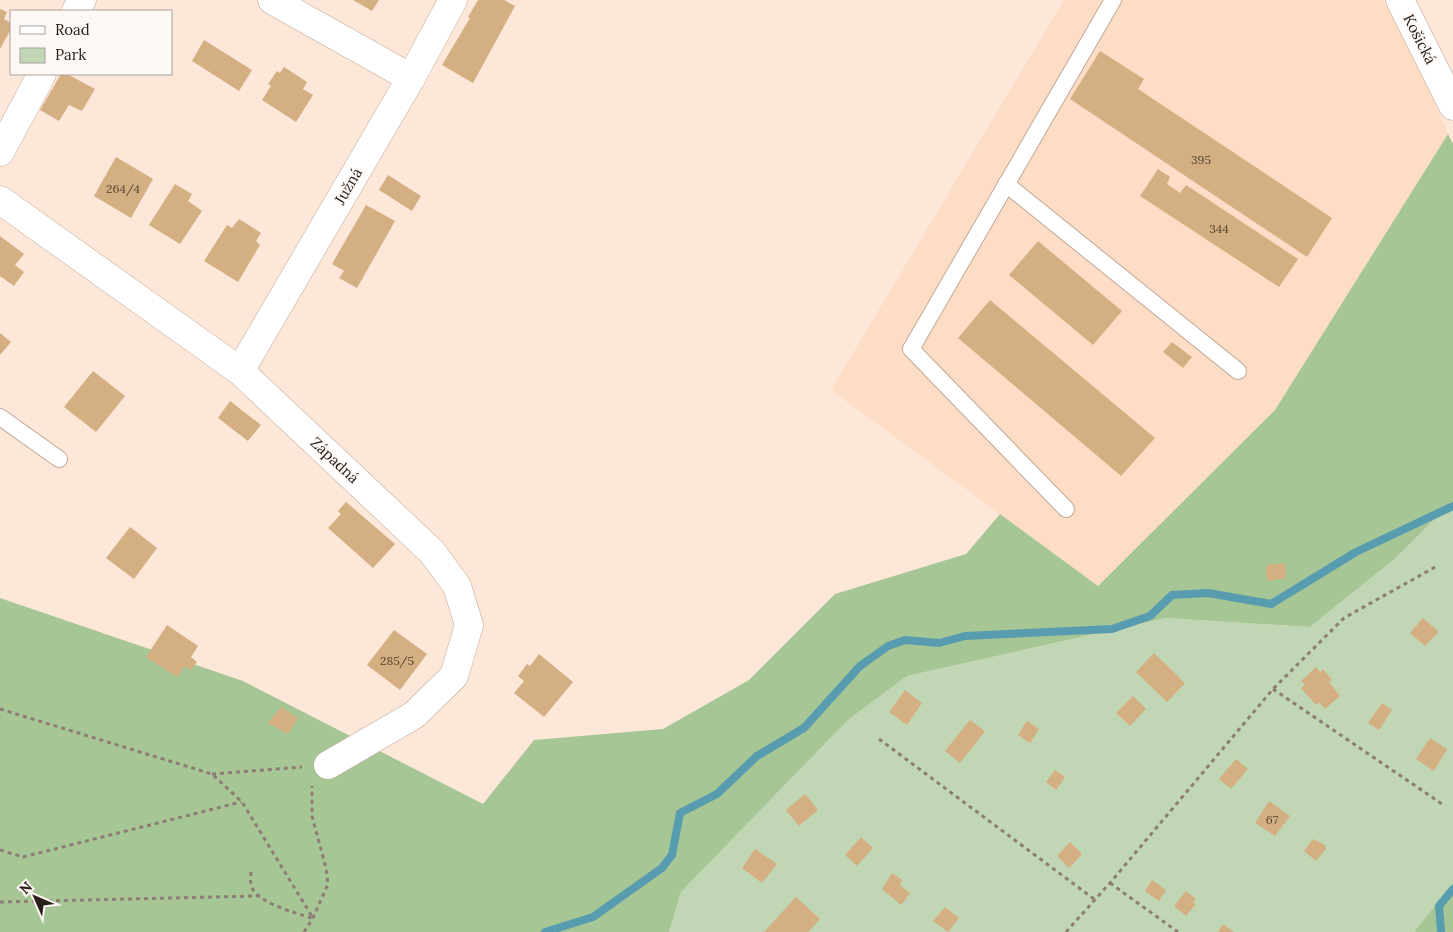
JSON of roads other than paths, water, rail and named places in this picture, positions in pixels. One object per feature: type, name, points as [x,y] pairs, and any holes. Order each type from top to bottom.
[{"type":"street","points":[[272,0],[411,78]]},
{"type":"street","name":"Južná","points":[[240,371],[411,78],[454,0]]},
{"type":"street","name":"Košická","points":[[1400,0],[1453,106]]},
{"type":"street","points":[[0,152],[41,75]]},
{"type":"street","name":"Západná","points":[[0,200],[240,371],[432,552],[458,586],[469,624],[454,676],[414,715],[328,765]]},
{"type":"lane","points":[[1066,510],[911,349],[1113,0]]},
{"type":"lane","points":[[1006,184],[1238,371]]},
{"type":"lane","points":[[0,417],[59,459]]},
{"type":"waterway","points":[[545,932],[593,917],[662,868],[672,855],[680,813],[717,794],[757,756],[804,728],[860,666],[888,646],[905,640],[939,643],[965,636],[1112,629],[1150,616],[1172,595],[1208,593],[1271,604],[1356,552],[1453,506]]},
{"type":"waterway","points":[[1441,932],[1439,906],[1453,889]]}]
